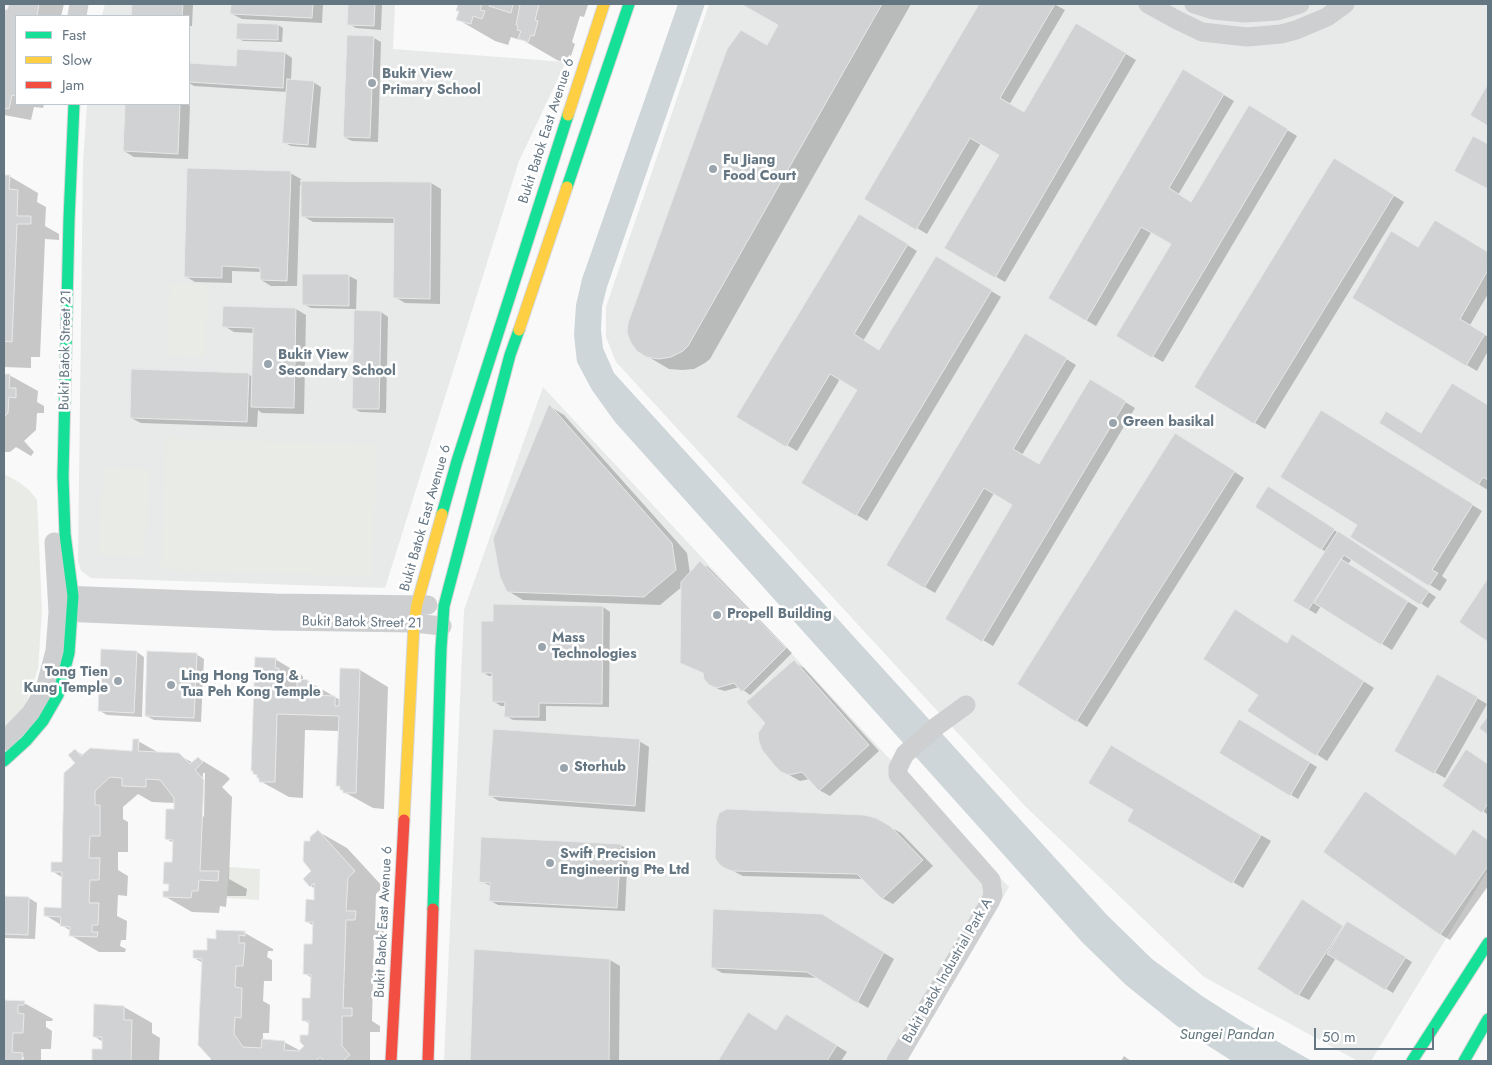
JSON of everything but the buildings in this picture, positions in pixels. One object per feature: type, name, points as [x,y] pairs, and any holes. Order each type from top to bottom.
[{"type":"main road","name":"Bukit Batok East Avenue 6","points":[[391,1061],[414,623],[417,604],[457,461],[604,4]]},
{"type":"main road","points":[[428,1061],[444,606],[510,355],[629,4]]},
{"type":"main road","name":"Bukit Batok Street 21","points":[[4,761],[26,741],[43,721],[58,695],[69,653],[65,603],[63,476],[69,220],[74,105]]},
{"type":"main road","points":[[1412,1061],[1488,943]]},
{"type":"main road","points":[[1464,1061],[1488,1019]]},
{"type":"street","points":[[1148,4],[1202,32],[1247,37],[1281,34],[1296,30],[1327,17],[1345,4]]},
{"type":"street","points":[[1194,4],[1213,10],[1246,13],[1277,11],[1300,4]]},
{"type":"street","name":"Bukit Batok Street 21","points":[[4,741],[31,713],[45,689],[56,651],[65,603],[51,476],[62,105]]},
{"type":"street","name":"Bukit Batok Street 21","points":[[65,603],[417,604],[444,606]]},
{"type":"street","name":"Bukit Batok Street 21","points":[[65,603],[274,621],[414,623],[442,626]]},
{"type":"street","name":"Bukit Batok Industrial Park A","points":[[896,1061],[993,895],[991,880],[900,778],[897,772],[908,751],[937,726],[966,705]]},
{"type":"shaded area","name":"Bukit View Secondary School","points":[[105,4],[395,4],[393,49],[566,62],[519,161],[385,588],[91,578],[81,571],[78,561],[83,163],[87,105],[190,105],[190,15],[102,15]]},
{"type":"shaded area","points":[[709,4],[1488,4],[1488,870],[1371,1061],[1358,1061],[1204,977],[1025,806],[616,362],[606,337],[606,307]]},
{"type":"shaded area","points":[[170,283],[208,285],[205,357],[167,355]]},
{"type":"shaded area","points":[[543,387],[1009,887],[907,1061],[444,1061],[464,610]]},
{"type":"shaded area","points":[[166,438],[377,445],[372,577],[161,569]]},
{"type":"shaded area","points":[[104,467],[150,470],[144,557],[98,554]]},
{"type":"shaded area","points":[[4,474],[19,482],[37,500],[42,611],[38,669],[21,717],[4,743]]},
{"type":"shaded area","points":[[229,867],[260,869],[259,900],[227,898]]},
{"type":"water","name":"Sungei Pandan","points":[[678,4],[705,4],[607,287],[602,307],[601,330],[603,348],[614,373],[1107,915],[1152,959],[1202,996],[1243,1022],[1312,1061],[1232,1061],[1177,1026],[1126,985],[1082,942],[615,422],[592,390],[577,362],[574,335],[576,305],[582,279]]},
{"type":"traffic: fast","points":[[567,187],[629,4]]},
{"type":"traffic: fast","points":[[4,761],[26,741],[43,721],[58,695],[69,653],[73,596],[65,534],[63,476],[69,220],[74,105]]},
{"type":"traffic: fast","points":[[442,514],[457,461],[568,115]]},
{"type":"traffic: fast","points":[[433,909],[444,606],[510,355],[519,330]]},
{"type":"traffic: fast","points":[[1412,1061],[1488,943]]},
{"type":"traffic: fast","points":[[1464,1061],[1488,1019]]},
{"type":"traffic: slow","points":[[568,115],[604,4]]},
{"type":"traffic: slow","points":[[519,330],[567,187]]},
{"type":"traffic: slow","points":[[404,820],[414,623],[417,604],[442,514]]},
{"type":"traffic: jam","points":[[391,1061],[404,820]]},
{"type":"traffic: jam","points":[[428,1061],[433,909]]},
{"type":"place","name":"Bukit View Primary School","points":[[372,83]]},
{"type":"place","name":"Fu Jiang Food Court","points":[[713,169]]},
{"type":"place","name":"Bukit View Secondary School","points":[[268,364]]},
{"type":"place","name":"Green basikal","points":[[1113,423]]},
{"type":"place","name":"Propell Building","points":[[717,615]]},
{"type":"place","name":"Mass Technologies","points":[[542,647]]},
{"type":"place","name":"Tong Tien Kung Temple","points":[[118,681]]},
{"type":"place","name":"Ling Hong Tong & Tua Peh Kong Temple","points":[[171,685]]},
{"type":"place","name":"Storhub","points":[[564,768]]},
{"type":"place","name":"Swift Precision Engineering Pte Ltd","points":[[550,863]]}]
